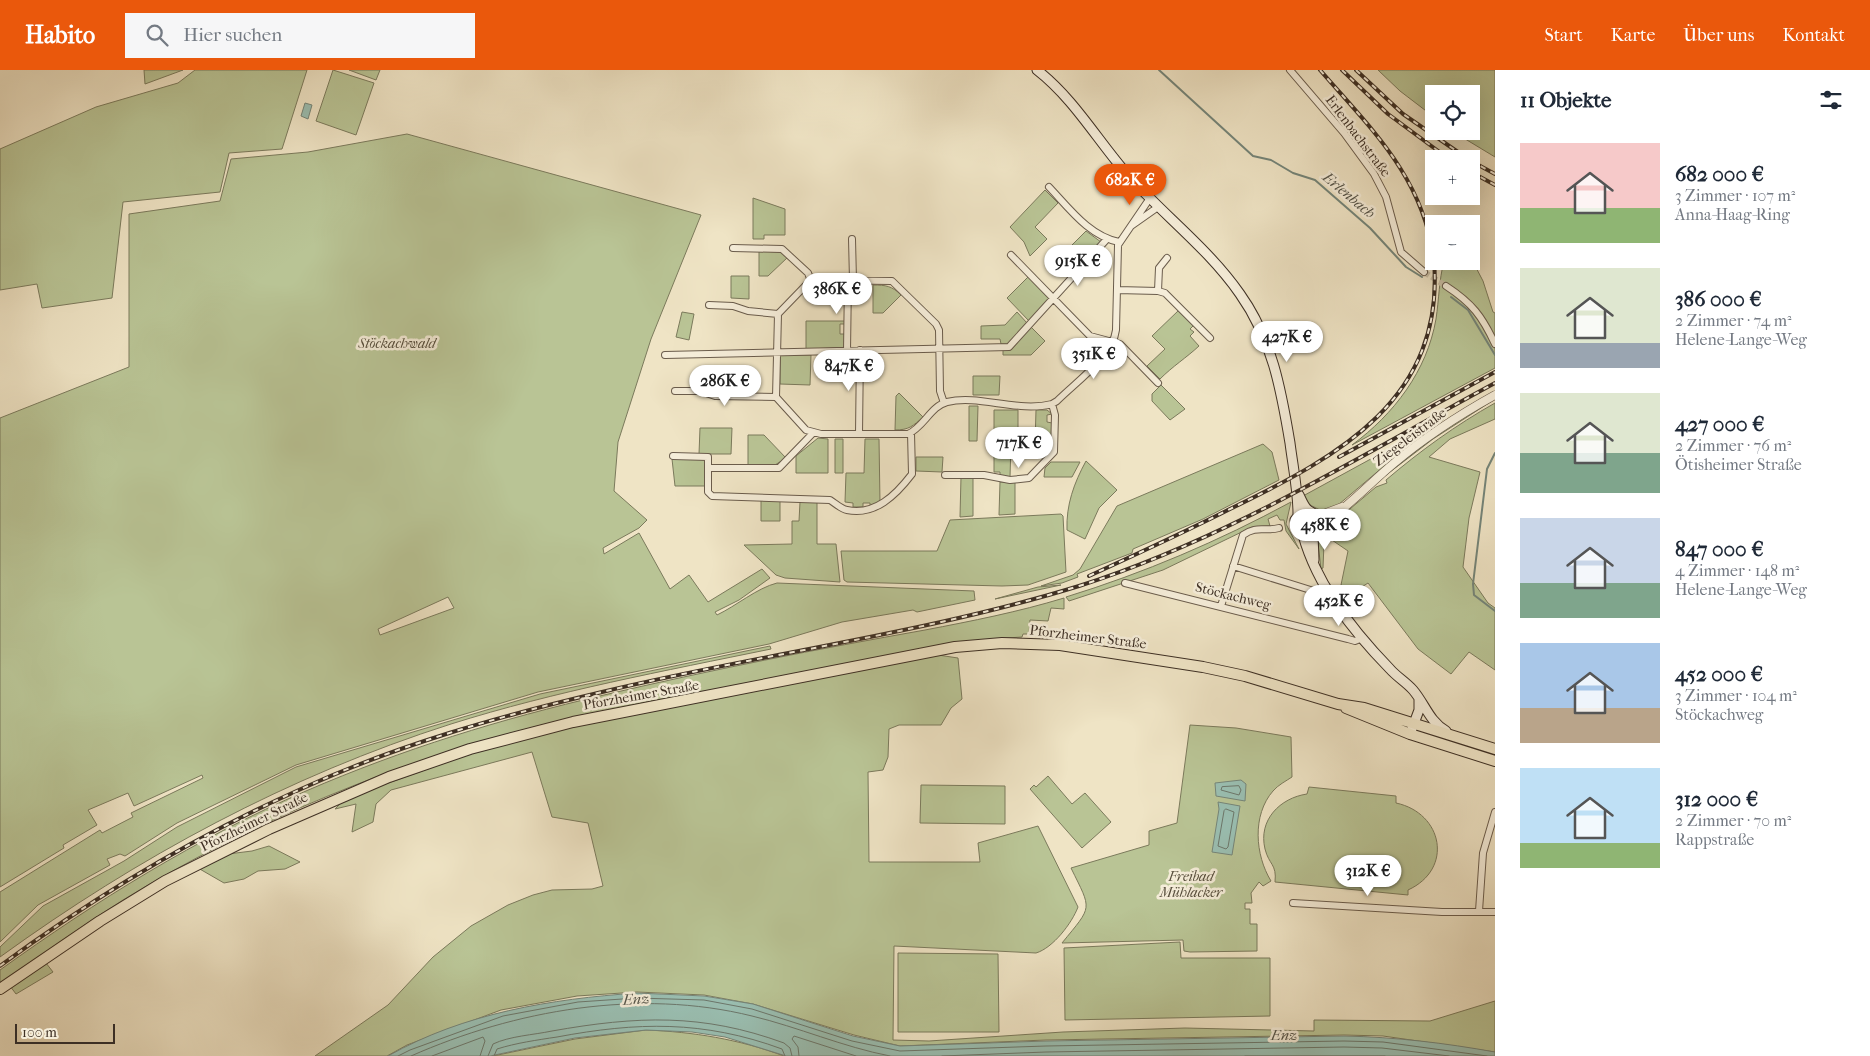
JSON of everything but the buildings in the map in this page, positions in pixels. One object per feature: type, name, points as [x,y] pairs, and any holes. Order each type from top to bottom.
[{"type":"main road","points":[[1037,70],[1070,102],[1126,172],[1158,207],[1227,277],[1258,324],[1269,348],[1279,382],[1297,493],[1298,514],[1295,520],[1296,528],[1308,535]]},
{"type":"main road","points":[[1297,493],[1308,510],[1319,521],[1308,535],[1314,568],[1320,579],[1363,638],[1419,699],[1434,723],[1455,736]]},
{"type":"main road","points":[[1298,514],[1308,510]]},
{"type":"main road","name":"Pforzheimer Straße","points":[[0,989],[100,921],[165,881],[334,799],[395,774],[462,752],[543,729],[619,711],[727,693],[930,652],[1013,643],[1060,645],[1203,667],[1245,676],[1338,704],[1364,708],[1414,722],[1495,749]]},
{"type":"main road","points":[[1410,734],[1419,710],[1419,699]]},
{"type":"main road","name":"Pforzheimer Straße","points":[[1338,704],[1362,716],[1410,734],[1495,761]]},
{"type":"street","name":"Erlenbachstraße","points":[[1290,70],[1344,134],[1374,174],[1386,197],[1401,252],[1424,272]]},
{"type":"street","points":[[1049,187],[1094,232],[1107,239],[1119,242]]},
{"type":"street","points":[[944,403],[940,391],[940,333],[936,324],[895,283],[888,280],[811,281],[778,314],[776,397],[806,430],[813,434],[911,433],[944,403],[1052,404],[1058,401],[1104,356],[1114,341],[1119,242],[1150,198]]},
{"type":"street","points":[[1130,227],[1158,207]]},
{"type":"street","points":[[848,351],[852,239]]},
{"type":"street","points":[[665,355],[1009,347],[1107,239]]},
{"type":"street","points":[[733,248],[782,249],[808,273],[811,281]]},
{"type":"street","points":[[1011,255],[1090,336],[1114,341],[1125,348],[1158,383]]},
{"type":"street","points":[[1158,291],[1159,268],[1167,258]]},
{"type":"street","points":[[1446,286],[1465,298],[1478,313],[1495,344]]},
{"type":"street","points":[[1117,290],[1158,291],[1170,296],[1210,338]]},
{"type":"street","points":[[709,305],[733,306],[748,311],[778,314]]},
{"type":"street","points":[[860,350],[860,434]]},
{"type":"street","points":[[675,391],[700,392],[715,396],[776,397]]},
{"type":"street","name":"Ziegeleistraße","points":[[1319,521],[1336,515],[1344,506],[1418,444],[1447,423],[1495,395]]},
{"type":"street","points":[[945,475],[984,474],[1000,480],[1029,478],[1054,452],[1055,415],[1052,404]]},
{"type":"street","points":[[673,456],[708,457],[708,492],[712,496],[830,500],[845,510],[871,510],[880,506],[912,474],[911,433]]},
{"type":"street","points":[[708,468],[779,468],[813,434]]},
{"type":"street","points":[[1222,606],[1243,534],[1252,529],[1272,530],[1279,528]]},
{"type":"street","points":[[1233,566],[1316,592]]},
{"type":"street","name":"Stöckachweg","points":[[1125,583],[1355,641],[1363,638]]},
{"type":"street","points":[[1479,911],[1483,853],[1495,812]]},
{"type":"street","points":[[1293,903],[1442,912],[1495,912]]},
{"type":"green space","points":[[144,70],[183,70],[145,84]]},
{"type":"green space","points":[[195,70],[307,70],[282,149],[229,153],[220,192],[123,202],[112,298],[42,308],[37,284],[0,290],[0,149],[96,107],[178,83]]},
{"type":"green space","points":[[333,70],[374,83],[356,135],[316,121]]},
{"type":"green space","points":[[349,70],[380,70],[376,80]]},
{"type":"green space","points":[[1378,70],[1495,70],[1495,157],[1467,140],[1480,140],[1480,85],[1425,85],[1425,110],[1400,91]]},
{"type":"green space","name":"Stöckachwald","points":[[407,134],[701,215],[651,339],[618,442],[614,491],[647,520],[639,528],[603,548],[604,554],[639,533],[670,589],[689,575],[708,602],[762,569],[770,578],[739,600],[715,612],[717,615],[769,585],[777,583],[974,591],[975,600],[917,612],[913,610],[842,622],[769,644],[538,692],[296,765],[177,823],[125,856],[120,854],[107,859],[110,865],[38,905],[0,942],[0,892],[100,830],[102,833],[133,817],[131,813],[203,778],[202,775],[134,806],[128,793],[88,810],[97,825],[63,845],[64,848],[0,887],[0,418],[129,367],[129,214],[220,201],[231,159],[308,152]],"holes":[[[448,597],[454,608],[380,635],[378,629]]]},
{"type":"green space","points":[[1045,190],[1058,203],[1035,227],[1047,239],[1030,256],[1024,242],[1010,227]]},
{"type":"green space","points":[[753,198],[785,209],[785,235],[764,235],[764,239],[753,239]]},
{"type":"green space","points":[[1086,231],[1101,242],[1076,269],[1062,255]]},
{"type":"green space","points":[[759,251],[781,252],[788,257],[768,276],[759,276]]},
{"type":"green space","points":[[1442,270],[1477,270],[1495,313],[1495,368],[1352,445],[1382,420],[1417,374],[1432,338]]},
{"type":"green space","points":[[731,276],[749,276],[749,299],[731,298]]},
{"type":"green space","points":[[1028,277],[1049,298],[1029,321],[1007,298]]},
{"type":"green space","points":[[873,285],[889,287],[901,295],[883,313],[873,313]]},
{"type":"green space","points":[[1179,310],[1194,325],[1190,329],[1194,332],[1190,336],[1199,346],[1160,379],[1147,366],[1165,349],[1152,336]]},
{"type":"green space","points":[[682,312],[694,314],[689,340],[676,337]]},
{"type":"green space","points":[[1017,312],[1027,323],[1008,344],[1001,344],[1000,339],[981,339],[981,326],[1005,325]]},
{"type":"green space","points":[[806,321],[845,321],[845,324],[840,324],[840,334],[845,334],[845,348],[806,349]]},
{"type":"green space","points":[[1031,327],[1045,341],[1031,355],[1003,355],[1003,350],[1011,350]]},
{"type":"green space","points":[[780,355],[811,355],[810,385],[780,384]]},
{"type":"green space","points":[[973,376],[1000,376],[999,395],[973,395]]},
{"type":"green space","points":[[1161,385],[1185,409],[1170,420],[1152,401],[1152,394]]},
{"type":"green space","points":[[899,393],[923,417],[911,427],[895,430],[896,396]]},
{"type":"green space","points":[[1495,399],[1433,439],[1377,482],[1448,426]]},
{"type":"green space","points":[[1495,403],[1495,419],[1450,439],[1429,457],[1480,472],[1469,518],[1463,567],[1488,603],[1495,608],[1495,670],[1469,652],[1451,674],[1418,649],[1368,583],[1354,592],[1341,585],[1348,551],[1329,538],[1324,543],[1323,568],[1321,569],[1318,543],[1325,530],[1376,487],[1387,483],[1386,480],[1439,439]]},
{"type":"green space","points":[[969,406],[978,406],[977,441],[969,441]]},
{"type":"green space","points":[[994,410],[1018,410],[1018,444],[1011,444],[1010,477],[1000,477],[1000,472],[994,472]]},
{"type":"green space","points":[[1036,410],[1047,410],[1052,414],[1047,415],[1047,422],[1052,423],[1052,444],[1035,444]]},
{"type":"green space","points":[[1444,419],[1409,445],[1338,505],[1322,511],[1308,504],[1303,496]]},
{"type":"green space","points":[[700,428],[732,428],[731,454],[699,454]]},
{"type":"green space","points":[[748,435],[764,435],[786,458],[775,465],[748,465]]},
{"type":"green space","points":[[818,438],[828,439],[828,473],[796,473],[796,456]]},
{"type":"green space","points":[[835,439],[843,439],[843,473],[835,473]]},
{"type":"green space","points":[[865,439],[879,439],[880,503],[870,507],[870,503],[863,503],[863,507],[853,507],[853,503],[845,502],[846,473],[864,473]]},
{"type":"green space","points":[[1263,444],[1272,452],[1279,480],[1203,519],[1133,549],[1132,553],[1077,574],[1078,577],[1062,583],[1041,586],[1073,575],[1080,569],[1117,506]]},
{"type":"green space","points":[[916,457],[943,457],[942,472],[916,471]]},
{"type":"green space","points":[[672,459],[705,459],[705,486],[675,486]]},
{"type":"green space","points":[[1086,461],[1117,490],[1099,508],[1085,539],[1067,530],[1067,521],[1072,494]]},
{"type":"green space","points":[[1051,462],[1080,462],[1072,477],[1044,477],[1045,468]]},
{"type":"green space","points":[[961,477],[973,477],[973,516],[960,517]]},
{"type":"green space","points":[[1000,482],[1015,482],[1015,514],[999,515]]},
{"type":"green space","points":[[780,499],[780,521],[761,521],[761,500]]},
{"type":"green space","points":[[800,502],[817,502],[817,544],[836,544],[840,582],[785,578],[776,575],[744,545],[792,544],[792,521],[799,521]]},
{"type":"green space","points":[[1291,502],[1286,524],[1299,549],[1286,531],[1284,520],[1280,520],[1277,515],[1268,519],[1270,526],[1252,527],[1163,570],[1069,601],[1066,597],[1124,578],[1181,555]]},
{"type":"green space","points":[[1061,514],[1063,516],[1066,572],[1028,585],[847,582],[844,580],[841,551],[937,551],[950,520]]},
{"type":"green space","points":[[1307,515],[1315,523],[1307,531],[1299,523]]},
{"type":"green space","points":[[1061,585],[995,599],[1038,587]]},
{"type":"green space","points":[[1064,598],[1064,609],[1051,608],[1048,621],[1030,620],[1029,634],[1023,634],[1022,637],[953,644],[884,656],[747,685],[593,713],[487,740],[379,776],[274,820],[172,871],[107,910],[0,983],[0,970],[110,895],[148,872],[265,809],[342,776],[416,748],[528,714],[604,695],[764,660],[978,620]]},
{"type":"green space","points":[[770,646],[771,649],[610,682],[530,701],[451,724],[331,768],[216,822],[160,853],[52,920],[0,957],[0,947],[43,906],[124,861],[177,827],[296,767],[540,694]]},
{"type":"green space","points":[[938,655],[958,658],[962,699],[951,708],[941,725],[899,725],[889,729],[888,757],[883,770],[868,772],[869,862],[980,862],[978,843],[1038,826],[1078,907],[1061,934],[1049,946],[1036,953],[894,946],[893,1040],[929,1041],[1063,1032],[1185,1028],[1314,1031],[1314,1020],[1430,1021],[1495,1001],[1495,1052],[1383,1036],[1344,1035],[1046,1040],[900,1046],[854,1035],[753,1004],[704,995],[637,992],[577,996],[501,1010],[407,1045],[387,1056],[315,1056],[388,1005],[433,957],[471,926],[508,905],[533,895],[552,890],[592,889],[603,886],[588,823],[552,817],[532,752],[391,790],[376,804],[373,822],[352,832],[356,804],[335,809],[346,798],[484,749],[574,726]]},
{"type":"green space","name":"Freibad Mühlacker","points":[[1190,725],[1236,728],[1291,737],[1292,777],[1273,791],[1266,801],[1259,823],[1259,847],[1271,881],[1263,886],[1259,882],[1251,893],[1252,903],[1245,903],[1245,909],[1250,909],[1250,924],[1257,924],[1257,951],[1190,952],[1184,951],[1183,940],[1062,943],[1084,914],[1086,907],[1083,893],[1071,868],[1149,845],[1149,831],[1177,823]]},
{"type":"green space","points":[[1048,776],[1072,804],[1085,793],[1111,822],[1082,848],[1030,789],[1034,785],[1036,787]]},
{"type":"green space","points":[[921,785],[1005,786],[1005,824],[920,823]]},
{"type":"green space","points":[[1309,787],[1396,796],[1396,803],[1412,809],[1424,818],[1433,829],[1437,842],[1437,856],[1432,869],[1423,881],[1408,890],[1408,895],[1275,882],[1274,868],[1265,849],[1264,838],[1268,820],[1273,812],[1288,800],[1307,794]]},
{"type":"green space","points":[[269,846],[300,862],[285,869],[258,871],[244,879],[224,883],[198,868],[228,854],[252,851]]},
{"type":"green space","points":[[1180,942],[1181,958],[1270,958],[1270,1016],[1065,1020],[1064,948]]},
{"type":"green space","points":[[898,953],[998,954],[999,1032],[898,1032]]},
{"type":"green space","points":[[46,963],[53,972],[16,994],[10,986]]},
{"type":"green space","points":[[646,1030],[716,1037],[784,1056],[493,1056],[575,1039]]},
{"type":"water","points":[[305,103],[312,105],[308,119],[301,116]]},
{"type":"water","points":[[1241,780],[1246,784],[1245,801],[1216,796],[1215,783]]},
{"type":"water","points":[[1218,802],[1240,806],[1232,855],[1212,852],[1219,809]]},
{"type":"water","name":"Enz","points":[[637,993],[704,996],[753,1004],[853,1036],[900,1046],[1046,1041],[1344,1036],[1439,1043],[1495,1052],[1495,1056],[786,1056],[725,1037],[692,1032],[646,1030],[575,1038],[490,1056],[388,1056],[417,1041],[447,1029],[509,1011],[572,999]]},
{"type":"waterway","name":"Erlenbach","points":[[1159,70],[1253,156],[1271,160],[1293,173],[1315,180],[1370,228],[1406,267],[1422,277]]},
{"type":"waterway","name":"Erlenbach","points":[[1451,297],[1468,310],[1495,355]]},
{"type":"waterway","name":"Erlenbach","points":[[1495,453],[1487,469],[1473,584],[1474,595],[1495,611]]},
{"type":"tunnel","points":[[1424,272],[1446,286]]},
{"type":"railway","points":[[1320,70],[1393,157],[1407,180],[1425,222]]},
{"type":"railway","points":[[1342,70],[1388,114],[1437,150]]},
{"type":"railway","points":[[1356,70],[1403,114],[1455,150]]},
{"type":"railway","points":[[1480,166],[1495,174]]},
{"type":"railway","points":[[1480,177],[1495,185]]},
{"type":"railway","points":[[1089,576],[1272,488],[1310,467],[1346,443],[1377,417],[1403,386],[1422,350],[1433,309],[1434,270]]},
{"type":"railway","points":[[1339,457],[1495,372]]},
{"type":"railway","points":[[0,966],[108,892],[184,848],[222,827],[337,773],[449,733],[564,701],[721,666],[901,631],[1020,603],[1079,586],[1134,567],[1240,520],[1343,467],[1495,383]]}]
